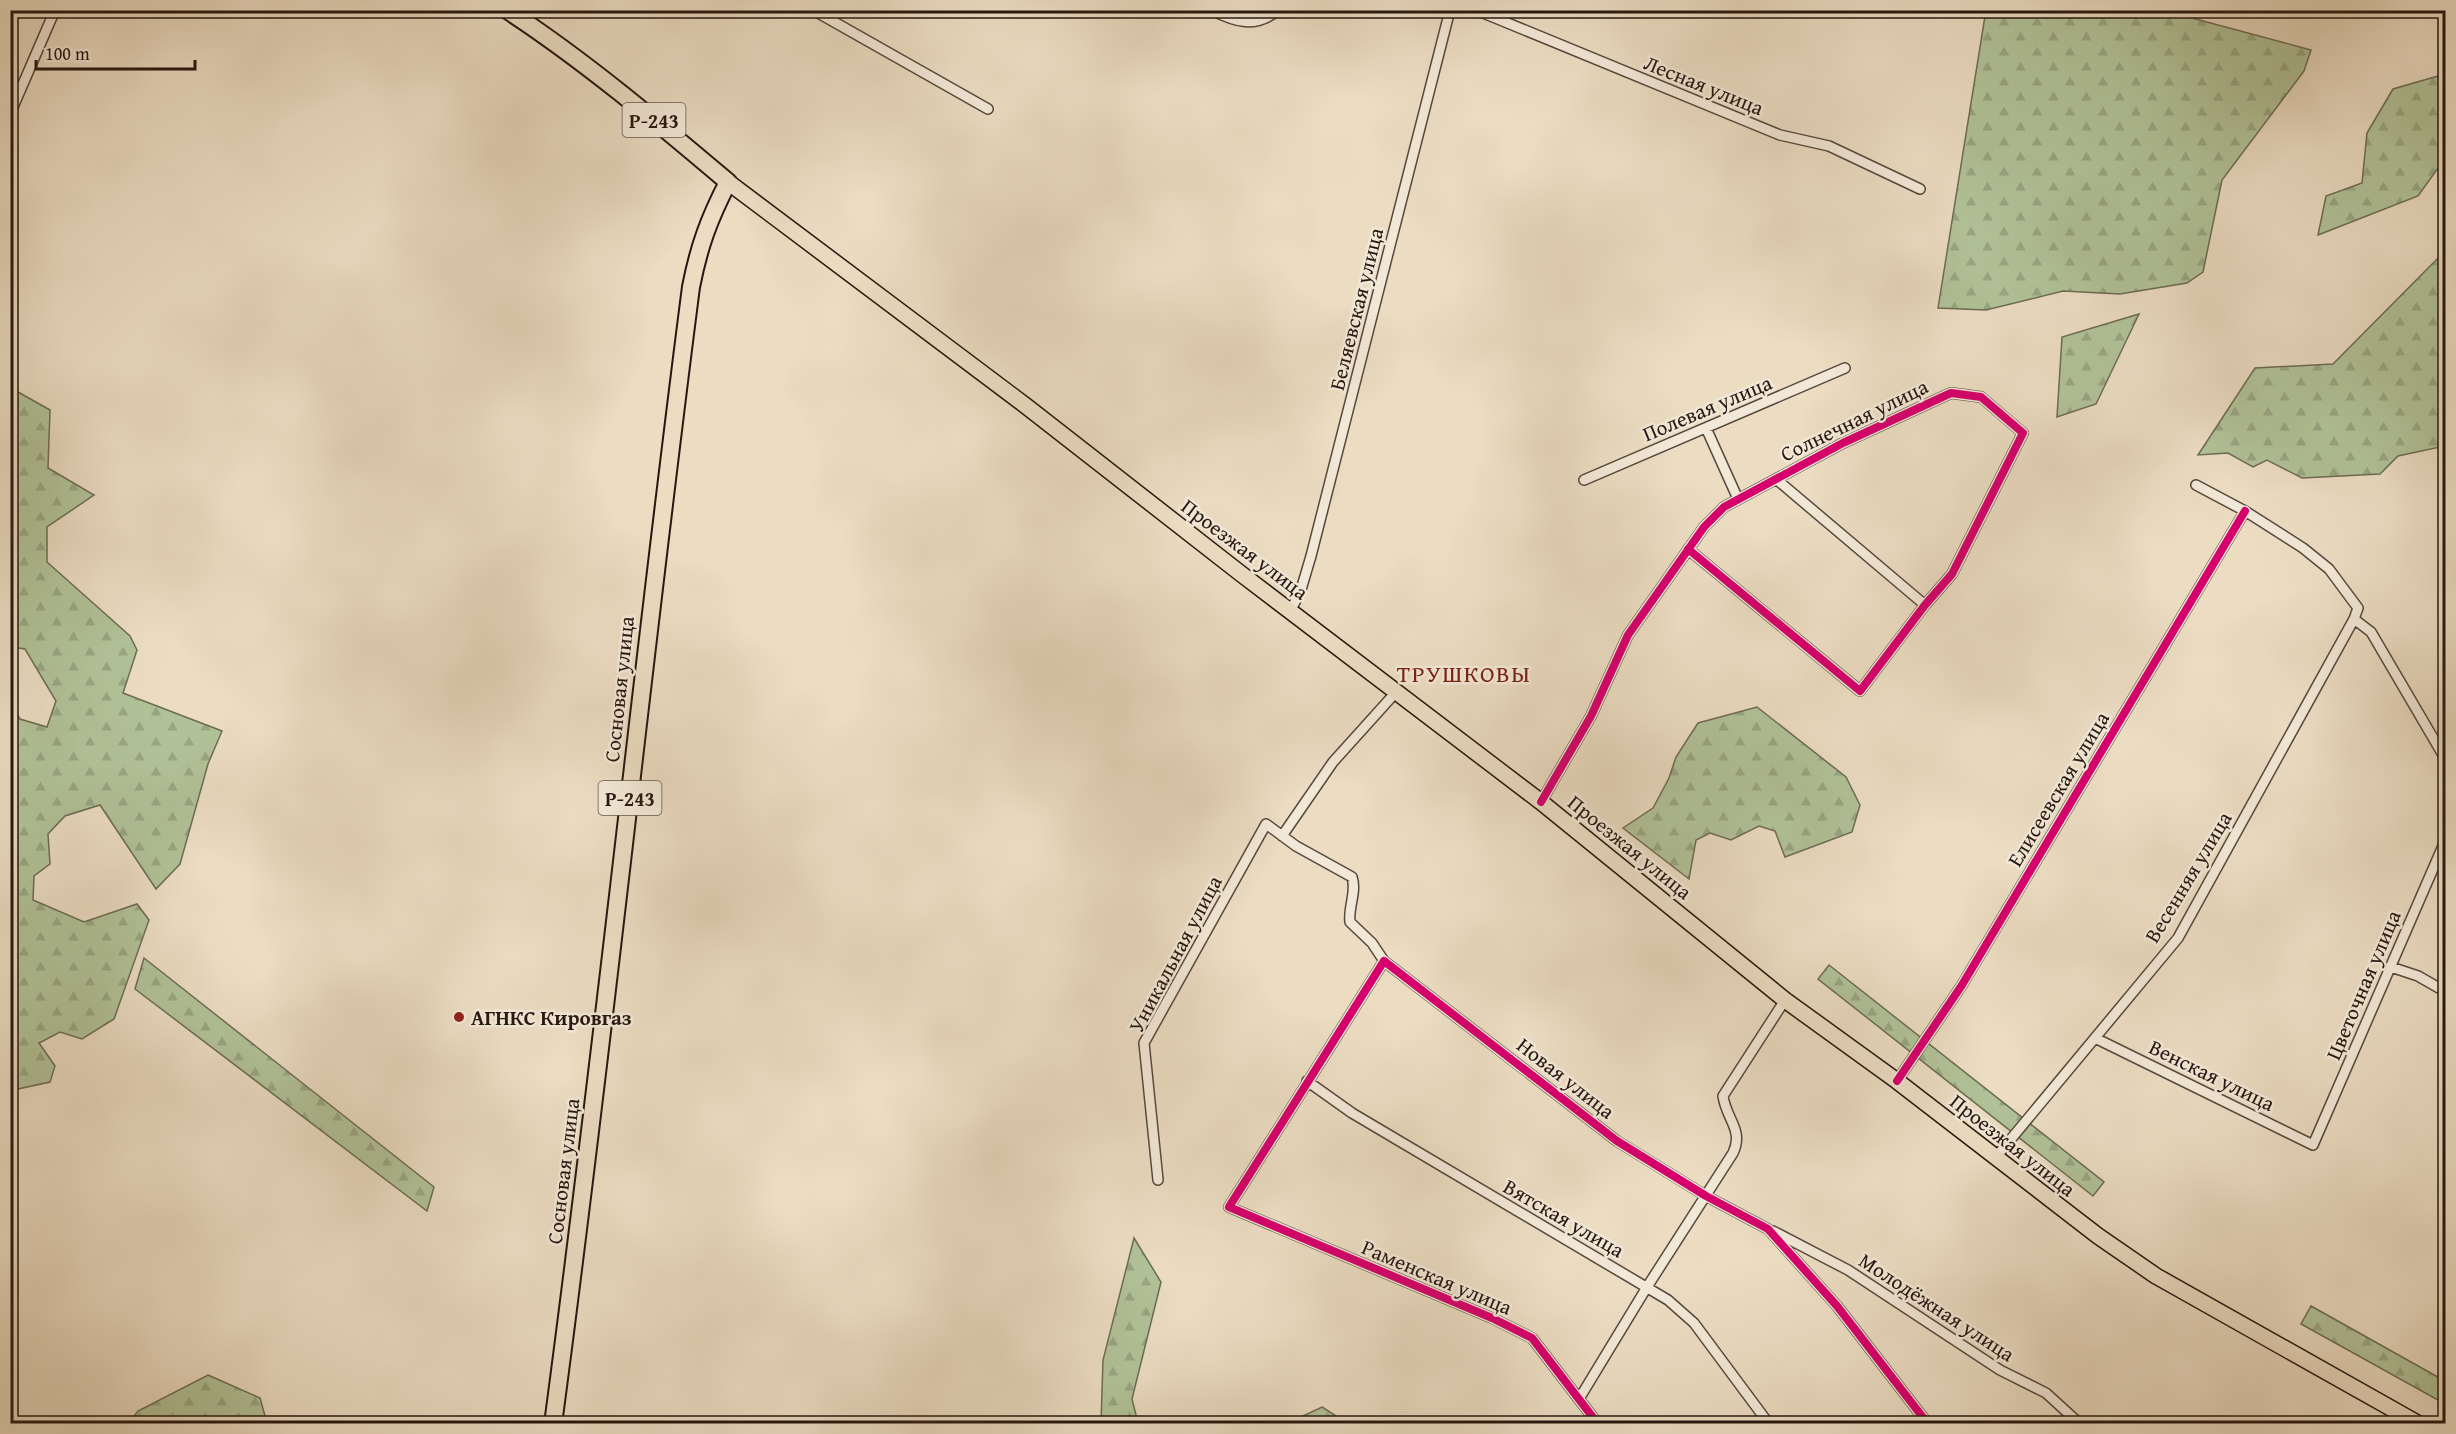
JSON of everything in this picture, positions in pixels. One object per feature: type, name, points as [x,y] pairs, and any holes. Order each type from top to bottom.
[{"type":"highway","name":"Р-243","points":[[507,10],[657,122],[728,182]]},
{"type":"highway","name":"Сосновая улица","points":[[553,1422],[621,882],[656,555],[691,287],[697,254],[708,221],[728,182]]},
{"type":"main road","name":"Проезжая улица","points":[[728,182],[1397,691],[1541,802],[1785,999],[1897,1081],[2098,1236],[2156,1276],[2419,1424]]},
{"type":"street","points":[[10,114],[55,10]]},
{"type":"street","points":[[813,10],[988,109]]},
{"type":"street","points":[[1211,10],[1235,20],[1254,23],[1278,10]]},
{"type":"street","name":"Лесная улица","points":[[1476,10],[1780,135],[1829,146],[1920,189]]},
{"type":"street","name":"Беляевская улица","points":[[1290,609],[1300,593],[1308,568],[1449,13]]},
{"type":"street","name":"Полевая улица","points":[[1584,480],[1845,368]]},
{"type":"street","name":"Солнечная улица","points":[[1541,802],[1590,716],[1628,635],[1688,549],[1704,527],[1724,507],[1843,443],[1951,393],[1981,397],[2023,433],[1952,574],[1925,605],[1860,691],[1688,549]]},
{"type":"street","points":[[1706,428],[1738,500]]},
{"type":"street","name":"Солнечная улица","points":[[1776,479],[1925,605]]},
{"type":"street","points":[[2196,485],[2245,511],[2303,548],[2329,569],[2358,608],[2354,620],[2372,632],[2445,760]]},
{"type":"street","name":"Елисеевская улица","points":[[1897,1081],[1962,985],[2245,511]]},
{"type":"street","name":"Весенняя улица","points":[[1996,1157],[2178,938],[2354,620]]},
{"type":"street","points":[[1282,836],[1333,762],[1397,691]]},
{"type":"street","name":"Уникальная улица","points":[[1158,1180],[1144,1042],[1266,824],[1282,836]]},
{"type":"street","name":"Новая улица","points":[[1282,836],[1352,877],[1355,886],[1348,910],[1350,922],[1372,943],[1384,961],[1617,1141],[1706,1196],[1768,1228],[1837,1306],[1929,1424]]},
{"type":"street","name":"Цветочная улица","points":[[2313,1144],[2445,839]]},
{"type":"street","points":[[1307,1081],[1384,961]]},
{"type":"street","points":[[2391,967],[2418,976],[2445,992]]},
{"type":"street","points":[[1579,1399],[1738,1143],[1723,1096],[1785,999]]},
{"type":"street","name":"Венская улица","points":[[2095,1038],[2313,1144]]},
{"type":"street","name":"Раменская улица","points":[[1307,1081],[1229,1207],[1492,1318],[1532,1338],[1598,1424]]},
{"type":"street","name":"Вятская улица","points":[[1307,1081],[1352,1113],[1668,1300],[1694,1323],[1769,1424]]},
{"type":"street","name":"Молодёжная улица","points":[[1768,1228],[1848,1270],[2000,1370],[2046,1394],[2080,1424]]},
{"type":"green space","points":[[1986,10],[2166,11],[2311,50],[2304,71],[2222,180],[2203,272],[2187,283],[2120,294],[2063,291],[1986,310],[1938,308]]},
{"type":"green space","points":[[2445,74],[2445,163],[2438,168],[2418,196],[2318,235],[2326,196],[2362,183],[2367,133],[2393,89]]},
{"type":"green space","points":[[2445,254],[2445,446],[2398,456],[2380,474],[2302,478],[2267,460],[2253,467],[2228,453],[2198,455],[2255,368],[2333,364],[2439,257]]},
{"type":"green space","points":[[2139,314],[2096,404],[2057,417],[2062,337]]},
{"type":"green space","points":[[11,388],[50,410],[48,468],[94,495],[47,527],[47,562],[130,636],[137,650],[123,693],[222,731],[208,764],[180,864],[156,889],[100,805],[65,816],[48,834],[50,864],[34,876],[33,900],[84,922],[137,904],[149,920],[114,1019],[82,1039],[60,1032],[39,1043],[55,1066],[50,1082],[18,1089],[11,1103],[11,704],[20,719],[47,727],[56,701],[25,649],[11,647]]},
{"type":"green space","points":[[1757,707],[1846,777],[1860,805],[1852,832],[1785,857],[1775,831],[1759,826],[1731,840],[1710,833],[1696,840],[1689,879],[1623,828],[1653,808],[1669,778],[1676,757],[1698,723]]},
{"type":"green space","points":[[144,958],[434,1187],[427,1211],[135,989]]},
{"type":"green space","points":[[1829,965],[2104,1182],[2093,1196],[1818,979]]},
{"type":"green space","points":[[10,1188],[17,1201],[11,1246],[10,1246]]},
{"type":"green space","points":[[1134,1238],[1161,1282],[1132,1399],[1138,1423],[1101,1423],[1103,1360]]},
{"type":"green space","points":[[2311,1306],[2445,1381],[2445,1404],[2301,1324]]},
{"type":"green space","points":[[208,1375],[260,1398],[267,1423],[129,1423],[138,1411]]},
{"type":"green space","points":[[1322,1407],[1347,1423],[1288,1423]]},
{"type":"cycle path","points":[[1541,802],[1591,716],[1628,635],[1704,527],[1724,507],[1843,443],[1951,393],[1981,397],[2023,433],[1952,574],[1925,605],[1860,691],[1688,549]]},
{"type":"cycle path","points":[[1897,1081],[1962,985],[2245,511]]},
{"type":"cycle path","points":[[1598,1424],[1532,1338],[1492,1318],[1229,1207],[1384,961],[1617,1141],[1706,1196],[1768,1229],[1837,1306],[1928,1424]]},
{"type":"place","name":"АГНКС Кировгаз","points":[[459,1017]]},
{"type":"district","name":"ТРУШКОВЫ","points":[[1464,673]]}]
